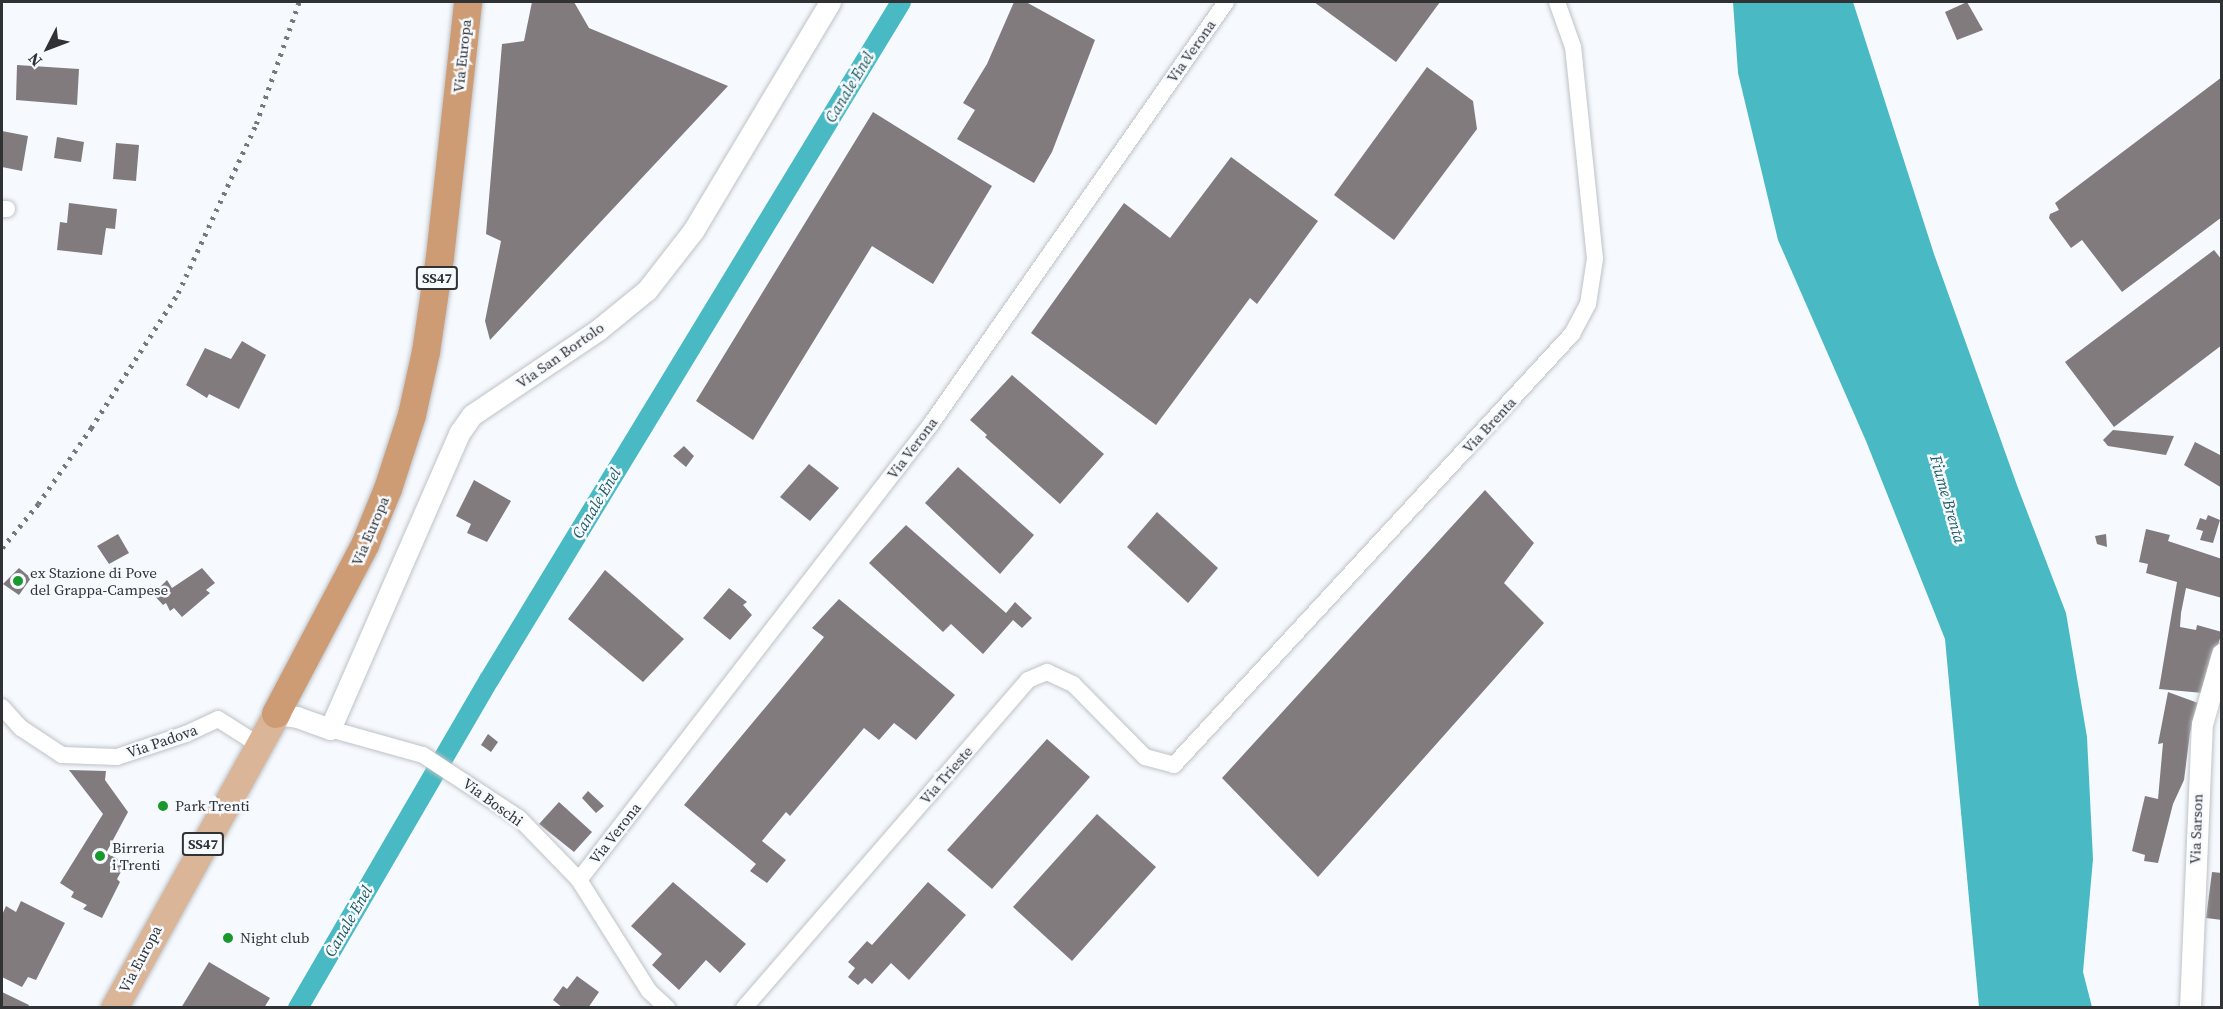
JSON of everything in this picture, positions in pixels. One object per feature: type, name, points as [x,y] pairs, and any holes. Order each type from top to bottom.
[{"type":"highway","name":"Via Europa","points":[[276,714],[365,545],[388,489],[412,415],[426,352],[439,267],[468,2]]},
{"type":"main road","name":"Via Europa","points":[[114,1008],[276,714]]},
{"type":"street","name":"Via San Bortolo","points":[[330,729],[460,432],[472,415],[598,330],[647,290],[693,231],[830,2]]},
{"type":"street","name":"Via Verona","points":[[579,880],[931,424],[1226,2]]},
{"type":"street","name":"Via Brenta","points":[[1174,765],[1572,334],[1588,304],[1595,259],[1573,47],[1557,2]]},
{"type":"street","name":"Via Sarson","points":[[2190,1008],[2202,724],[2222,654]]},
{"type":"street","name":"Via Trieste","points":[[744,1008],[1028,680],[1047,672],[1073,684],[1145,757],[1174,765]]},
{"type":"street","name":"Via Padova","points":[[2,707],[21,728],[62,755],[117,757],[186,734],[218,719],[258,745]]},
{"type":"street","name":"Via Boschi","points":[[276,714],[308,720],[330,729],[423,756],[456,775],[519,818],[579,880],[649,991],[668,1008]]},
{"type":"water","name":"Fiume Brenta","points":[[1733,2],[1853,2],[1934,254],[2018,488],[2066,613],[2087,737],[2093,859],[2083,972],[2092,1007],[1979,1007],[1945,639],[1866,441],[1778,240],[1738,73]]},
{"type":"building","points":[[532,2],[574,2],[589,28],[728,86],[490,340],[485,321],[501,241],[486,234],[502,44],[524,41]]},
{"type":"building","points":[[1014,2],[1026,2],[1095,40],[1052,152],[1034,183],[957,139],[975,110],[963,103],[987,64]]},
{"type":"building","points":[[1314,2],[1440,2],[1396,62]]},
{"type":"building","points":[[1967,2],[1983,30],[1957,40],[1945,12]]},
{"type":"building","points":[[17,65],[79,69],[77,105],[16,100]]},
{"type":"building","points":[[1427,67],[1473,101],[1477,129],[1394,240],[1334,195]]},
{"type":"building","points":[[2222,77],[2222,217],[2122,292],[2082,240],[2071,248],[2049,218],[2050,214],[2059,210],[2055,203]]},
{"type":"building","points":[[873,112],[992,186],[933,284],[872,246],[753,440],[696,401]]},
{"type":"building","points":[[2,131],[28,136],[22,171],[2,167]]},
{"type":"building","points":[[57,137],[84,142],[81,162],[54,158]]},
{"type":"building","points":[[116,143],[139,145],[136,181],[113,179]]},
{"type":"building","points":[[1231,157],[1318,221],[1257,304],[1250,298],[1156,425],[1031,333],[1124,203],[1170,238]]},
{"type":"building","points":[[69,203],[117,209],[115,229],[106,228],[102,255],[57,250],[60,222],[67,223]]},
{"type":"building","points":[[2214,250],[2222,260],[2222,345],[2114,427],[2065,362]]},
{"type":"building","points":[[242,341],[266,355],[239,409],[209,394],[207,398],[186,385],[205,348],[231,359]]},
{"type":"building","points":[[1012,375],[1104,454],[1060,504],[985,437],[987,435],[970,420]]},
{"type":"building","points":[[2113,430],[2174,436],[2166,455],[2108,446],[2103,440]]},
{"type":"building","points":[[2195,442],[2222,456],[2222,488],[2184,465]]},
{"type":"building","points":[[684,446],[694,456],[686,467],[673,456]]},
{"type":"building","points":[[809,464],[839,488],[810,521],[780,497]]},
{"type":"building","points":[[958,467],[1034,535],[1000,574],[925,503]]},
{"type":"building","points":[[474,480],[511,501],[487,542],[467,533],[471,524],[456,516]]},
{"type":"building","points":[[1485,490],[1534,543],[1504,583],[1544,623],[1318,877],[1222,778]]},
{"type":"building","points":[[1157,512],[1218,568],[1188,603],[1127,547]]},
{"type":"building","points":[[2208,515],[2220,520],[2213,543],[2200,540],[2203,531],[2196,529],[2200,518],[2206,520]]},
{"type":"building","points":[[906,525],[1006,613],[1015,602],[1032,618],[1022,628],[1013,620],[983,654],[951,624],[943,632],[869,563]]},
{"type":"building","points":[[2146,529],[2170,535],[2168,541],[2222,559],[2222,598],[2186,588],[2181,613],[2180,627],[2196,630],[2197,625],[2222,632],[2203,693],[2159,689],[2177,582],[2146,573],[2148,564],[2139,562]]},
{"type":"building","points":[[118,534],[129,553],[109,564],[97,546]]},
{"type":"building","points":[[2106,534],[2107,547],[2097,544],[2095,536]]},
{"type":"building","name":"ex Stazione di Pove del Grappa-Campese","points":[[19,568],[31,578],[19,595],[3,584]]},
{"type":"building","points":[[202,568],[215,583],[206,590],[210,593],[182,617],[174,608],[170,611],[166,603],[163,605],[153,594],[167,580],[172,588]]},
{"type":"building","points":[[605,570],[684,639],[643,682],[568,619]]},
{"type":"building","points":[[729,588],[747,602],[743,605],[752,615],[730,640],[703,618]]},
{"type":"building","points":[[839,599],[955,695],[916,740],[894,723],[879,740],[864,728],[790,816],[786,812],[762,841],[786,860],[767,883],[750,871],[756,864],[684,805],[824,637],[812,628]]},
{"type":"building","points":[[2168,692],[2198,703],[2190,733],[2184,780],[2173,804],[2158,863],[2144,861],[2145,855],[2132,851],[2145,796],[2158,799],[2163,743],[2158,744]]},
{"type":"building","points":[[488,734],[498,742],[491,752],[481,745]]},
{"type":"building","points":[[1047,739],[1090,777],[992,889],[947,850]]},
{"type":"building","points":[[69,770],[106,771],[105,780],[128,812],[106,853],[126,863],[117,879],[120,882],[102,918],[83,909],[87,905],[71,897],[74,892],[60,883],[103,814]]},
{"type":"building","points":[[588,791],[604,806],[596,813],[582,798]]},
{"type":"building","points":[[559,802],[592,832],[574,852],[539,824]]},
{"type":"building","points":[[1097,814],[1156,867],[1072,961],[1013,907]]},
{"type":"building","points":[[2212,872],[2222,873],[2222,920],[2206,918]]},
{"type":"building","points":[[673,882],[746,944],[720,973],[706,960],[679,990],[652,965],[662,954],[631,926]]},
{"type":"building","points":[[928,882],[966,915],[909,980],[891,963],[872,984],[865,978],[858,985],[848,977],[855,968],[848,962],[867,941],[872,945]]},
{"type":"building","points":[[21,901],[65,923],[36,980],[28,977],[22,987],[2,977],[2,915],[6,906],[16,912]]},
{"type":"building","points":[[209,962],[270,998],[264,1008],[181,1008]]},
{"type":"building","points":[[577,976],[599,992],[588,1008],[563,1008],[553,1000],[563,986],[567,989]]},
{"type":"building","points":[[2,992],[29,1005],[27,1008],[2,1008]]},
{"type":"waterway","name":"Canale Enel","points":[[298,1008],[489,680],[901,2]]},
{"type":"railway","points":[[2,548],[38,504],[91,428],[178,293],[256,124],[299,2]]},
{"type":"place","name":"ex Stazione di Pove del Grappa-Campese","points":[[18,581]]},
{"type":"place","name":"Park Trenti","points":[[163,806]]},
{"type":"place","name":"Birreria i Trenti","points":[[100,856]]},
{"type":"place","name":"Night club","points":[[228,938]]}]
